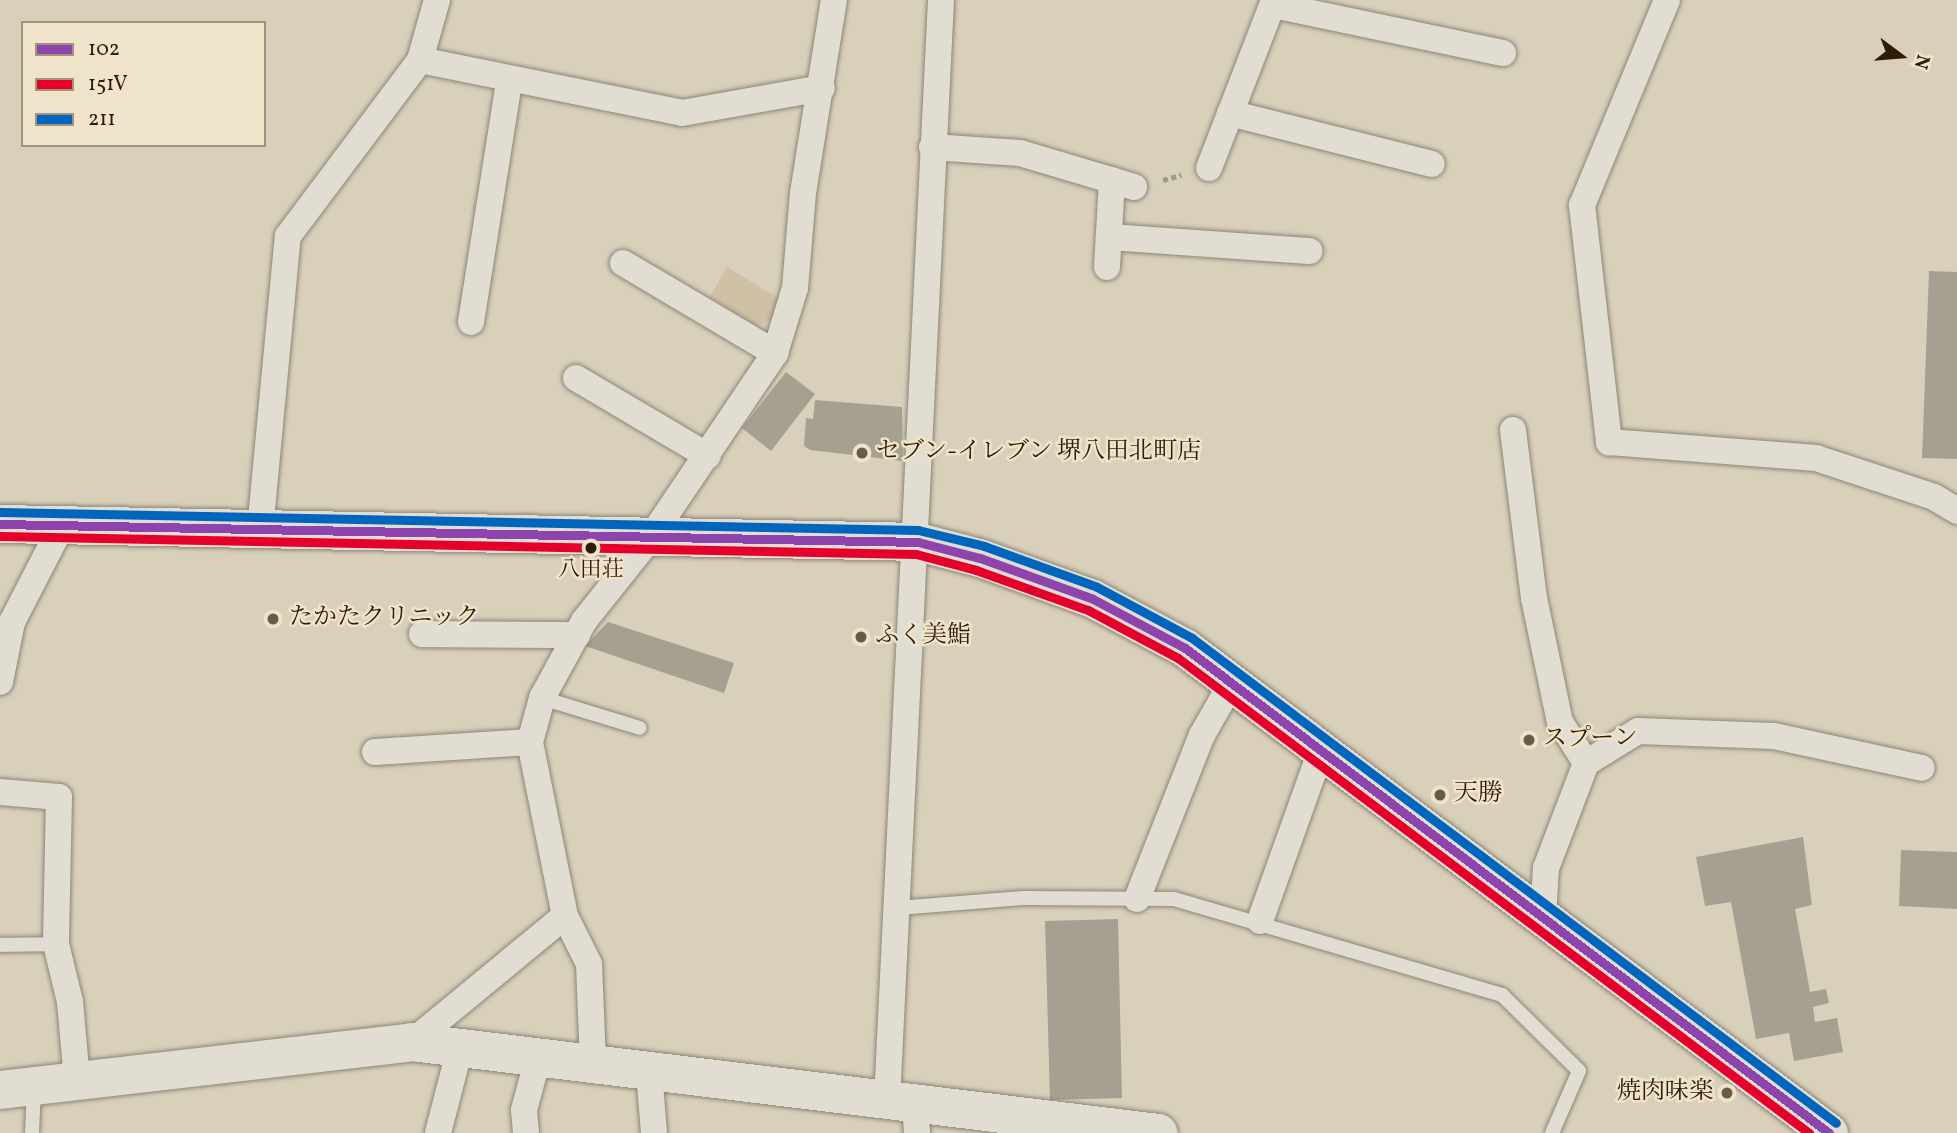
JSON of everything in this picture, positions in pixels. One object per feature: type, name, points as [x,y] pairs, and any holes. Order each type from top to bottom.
[{"type":"street","points":[[260,530],[288,236],[420,60],[437,0]]},
{"type":"street","points":[[593,1065],[589,964],[565,916],[530,742],[542,698],[577,635],[708,456],[775,353],[795,288],[803,193],[822,88],[834,0]]},
{"type":"street","points":[[906,1112],[898,908],[918,542],[940,0]]},
{"type":"street","points":[[1667,0],[1582,205],[1609,442],[1816,458],[1934,497],[1957,512]]},
{"type":"street","points":[[1209,168],[1274,3],[1503,53]]},
{"type":"street","points":[[420,60],[509,81],[682,113],[822,88]]},
{"type":"street","points":[[471,322],[509,81]]},
{"type":"street","points":[[1230,113],[1432,164]]},
{"type":"street","points":[[932,147],[1020,153],[1123,184],[1109,237],[1107,267]]},
{"type":"street","points":[[1109,237],[1310,251]]},
{"type":"street","points":[[623,263],[775,353]]},
{"type":"street","points":[[576,378],[708,456]]},
{"type":"street","points":[[1513,430],[1534,598],[1560,722],[1586,762]]},
{"type":"street","points":[[0,524],[918,542],[980,558],[1093,599],[1185,648],[1230,686],[1829,1133]]},
{"type":"street","points":[[0,682],[12,622],[62,526]]},
{"type":"street","points":[[422,634],[577,635]]},
{"type":"street","points":[[1138,899],[1202,735],[1230,686]]},
{"type":"street","points":[[1543,918],[1546,868],[1586,762],[1638,731],[1774,736],[1922,768]]},
{"type":"street","points":[[375,751],[530,742]]},
{"type":"street","points":[[1260,921],[1320,753]]},
{"type":"street","points":[[0,792],[59,797],[56,944],[69,1002],[77,1080]]},
{"type":"street","points":[[412,1042],[565,916]]},
{"type":"street","points":[[17,1088],[412,1042],[649,1071],[906,1112],[1158,1133]]},
{"type":"street","points":[[438,1133],[460,1048]]},
{"type":"street","points":[[526,1133],[524,1110],[538,1058]]},
{"type":"street","points":[[649,1071],[654,1133]]},
{"type":"lane","points":[[542,698],[640,728]]},
{"type":"lane","points":[[898,908],[1023,898],[1174,899],[1260,921],[1358,956],[1502,995],[1579,1071],[1552,1133]]},
{"type":"lane","points":[[0,945],[56,944]]},
{"type":"lane","points":[[17,1088],[32,1133]]},
{"type":"path","points":[[1123,184],[1209,168]]},
{"type":"shaded area","points":[[727,267],[780,299],[773,319],[757,326],[710,297]]},
{"type":"building","points":[[1929,271],[1957,272],[1957,459],[1922,458]]},
{"type":"building","points":[[786,372],[815,394],[771,451],[742,428]]},
{"type":"building","points":[[815,400],[902,407],[903,461],[810,450],[804,446],[806,418],[813,419]]},
{"type":"building","points":[[608,622],[734,663],[724,693],[585,646]]},
{"type":"building","points":[[1803,837],[1812,905],[1795,909],[1810,992],[1826,989],[1829,1003],[1813,1007],[1815,1022],[1837,1018],[1843,1052],[1794,1061],[1789,1033],[1756,1039],[1731,902],[1705,906],[1696,857]]},
{"type":"building","points":[[1901,850],[1957,852],[1957,909],[1899,906]]},
{"type":"building","points":[[1118,919],[1122,1098],[1050,1100],[1045,921]]},
{"type":"transit line","name":"211","points":[[0,512],[918,530],[984,546],[1097,587],[1192,638],[1836,1123]]},
{"type":"transit line","name":"102","points":[[0,524],[918,542],[980,558],[1093,599],[1185,648],[1829,1133]]},
{"type":"transit line","name":"151V","points":[[0,536],[916,554],[976,570],[1088,610],[1178,658],[1809,1133]]},
{"type":"place","name":"セブン-イレブン 堺八田北町店","points":[[862,453]]},
{"type":"place","name":"八田荘","points":[[591,548]]},
{"type":"place","name":"たかたクリニック","points":[[273,619]]},
{"type":"place","name":"ふく美鮨","points":[[861,637]]},
{"type":"place","name":"スプーン","points":[[1529,740]]},
{"type":"place","name":"天勝","points":[[1440,795]]},
{"type":"place","name":"焼肉味楽","points":[[1727,1093]]}]
